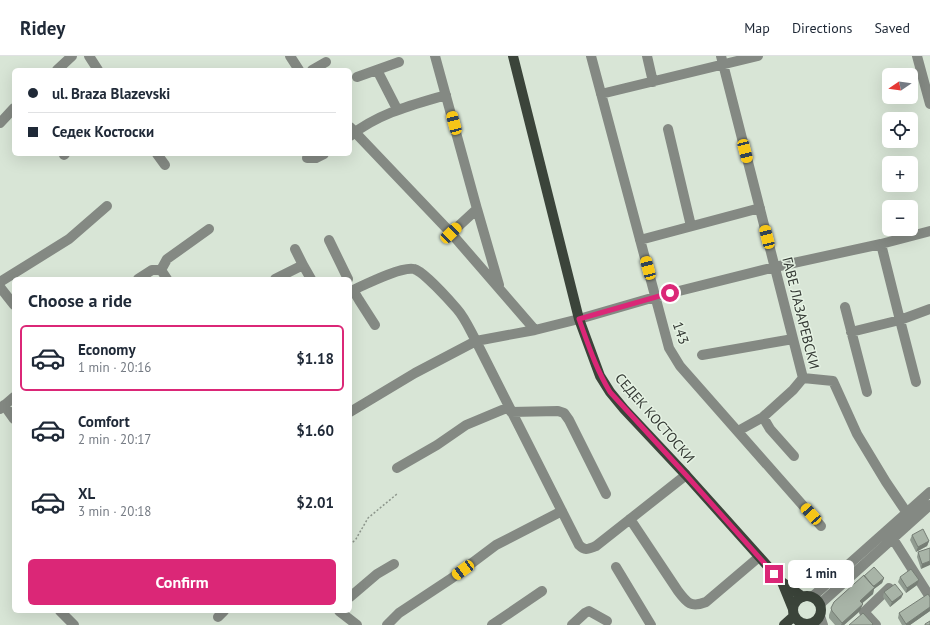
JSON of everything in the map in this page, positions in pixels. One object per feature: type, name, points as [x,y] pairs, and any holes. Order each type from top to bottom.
[{"type":"main road","name":"СЕДЕК КОСТОСКИ","points":[[513,56],[579,319],[600,376],[610,392],[782,582]]},
{"type":"main road","points":[[782,582],[811,599],[821,608],[821,621],[801,620],[784,625]]},
{"type":"main road","points":[[782,582],[801,620]]},
{"type":"main road","points":[[801,620],[796,601],[811,599]]},
{"type":"street","points":[[59,68],[72,56]]},
{"type":"street","points":[[89,56],[97,68]]},
{"type":"street","points":[[290,56],[298,68]]},
{"type":"street","points":[[435,56],[492,265],[500,289]]},
{"type":"street","name":"143","points":[[591,56],[669,348],[680,366],[821,526]]},
{"type":"street","points":[[647,56],[653,82]]},
{"type":"street","points":[[601,94],[653,82],[722,61],[758,56]]},
{"type":"street","points":[[917,56],[930,104]]},
{"type":"street","name":"ГАВЕ ЛАЗАРЕВСКИ","points":[[722,61],[803,378],[793,390],[763,418],[738,431]]},
{"type":"street","points":[[316,68],[326,62]]},
{"type":"street","points":[[357,77],[399,62]]},
{"type":"street","points":[[377,70],[397,109]]},
{"type":"street","points":[[446,95],[397,109],[352,132],[451,233],[535,330]]},
{"type":"street","points":[[0,123],[12,110]]},
{"type":"street","points":[[668,129],[692,226]]},
{"type":"street","points":[[158,156],[164,165]]},
{"type":"street","points":[[307,158],[316,158],[320,156]]},
{"type":"street","points":[[0,282],[69,239],[107,206]]},
{"type":"street","points":[[451,233],[477,208]]},
{"type":"street","points":[[640,240],[760,208]]},
{"type":"street","points":[[161,270],[167,259],[210,229]]},
{"type":"street","points":[[352,411],[476,341],[535,330],[655,297],[775,267],[881,244],[930,231]]},
{"type":"street","points":[[329,240],[347,277]]},
{"type":"street","points":[[881,244],[916,382]]},
{"type":"street","points":[[295,249],[309,277]]},
{"type":"street","points":[[279,277],[303,265]]},
{"type":"street","points":[[482,268],[492,265]]},
{"type":"street","points":[[375,325],[358,300],[352,286],[406,269],[415,269],[424,275],[458,310],[476,341],[579,545],[583,549],[587,550],[596,546],[686,475]]},
{"type":"street","points":[[141,277],[152,270],[161,270]]},
{"type":"street","points":[[161,270],[166,277]]},
{"type":"street","points":[[0,287],[12,302]]},
{"type":"street","points":[[845,307],[867,392]]},
{"type":"street","points":[[851,332],[900,320],[930,309]]},
{"type":"street","points":[[702,356],[793,339]]},
{"type":"street","points":[[803,378],[833,381],[857,434],[907,513]]},
{"type":"street","points":[[12,399],[2,407],[12,416]]},
{"type":"street","points":[[397,468],[437,445],[466,425],[510,409],[558,411],[564,413],[569,420],[606,494]]},
{"type":"street","points":[[763,418],[770,429],[794,456]]},
{"type":"street","points":[[811,599],[930,492]]},
{"type":"street","points":[[811,599],[892,539],[930,505]]},
{"type":"street","points":[[387,625],[399,613],[452,578],[496,545],[562,511]]},
{"type":"street","points":[[630,519],[678,591],[684,599],[694,605],[699,605],[706,602],[759,557]]},
{"type":"street","points":[[892,539],[930,598]]},
{"type":"street","points":[[352,595],[377,574],[394,564]]},
{"type":"street","points":[[616,567],[651,625]]},
{"type":"street","points":[[876,625],[861,614],[889,588]]},
{"type":"street","points":[[492,625],[542,591]]},
{"type":"street","points":[[572,625],[589,611],[607,621]]},
{"type":"street","points":[[62,613],[74,625]]},
{"type":"street","points":[[342,613],[357,625]]},
{"type":"path","points":[[352,543],[356,539],[368,518],[397,494]]},
{"type":"building","points":[[923,529],[929,541],[918,547],[912,535]]},
{"type":"building","points":[[930,548],[930,561],[922,564],[918,552]]},
{"type":"building","points":[[874,567],[884,578],[873,586],[864,576]]},
{"type":"building","points":[[911,569],[919,580],[907,588],[900,577]]},
{"type":"building","points":[[864,575],[875,587],[860,601],[863,604],[842,623],[831,608],[834,602]]},
{"type":"building","points":[[895,584],[903,594],[892,602],[884,592]]},
{"type":"building","points":[[928,594],[930,597],[930,607],[906,624],[899,613]]},
{"type":"building","points":[[863,613],[873,624],[872,625],[849,625]]},
{"type":"building","points":[[930,621],[930,625],[925,625],[925,624]]},
{"type":"route","points":[[670,293],[579,319],[592,356],[600,376],[610,392],[624,409],[686,475],[774,574]]}]
